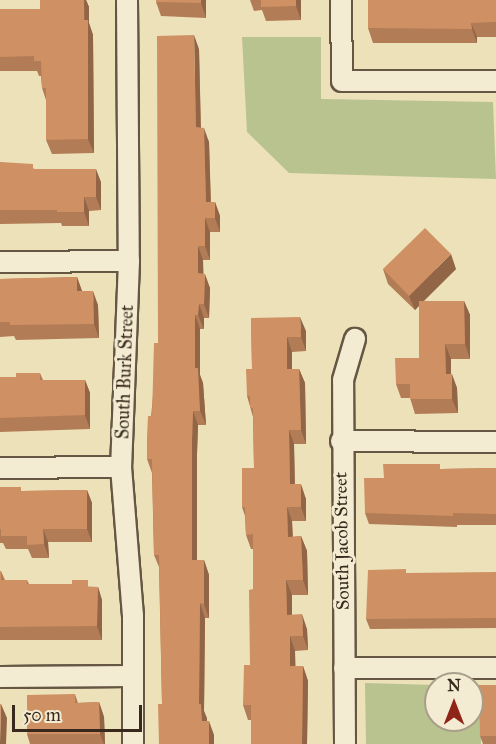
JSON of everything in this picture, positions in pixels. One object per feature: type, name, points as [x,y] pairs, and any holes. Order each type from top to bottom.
[{"type":"street","name":"South Burk Street","points":[[127,0],[129,261],[121,467],[133,615],[133,744]]},
{"type":"street","points":[[341,0],[342,81],[496,81]]},
{"type":"street","points":[[0,262],[129,261]]},
{"type":"street","name":"South Jacob Street","points":[[345,744],[341,441],[343,380],[355,339]]},
{"type":"street","points":[[341,441],[496,442]]},
{"type":"street","points":[[0,468],[121,467]]},
{"type":"street","points":[[344,668],[496,668]]},
{"type":"street","points":[[0,677],[133,676]]},
{"type":"green space","points":[[242,37],[321,37],[321,99],[493,102],[496,179],[289,173],[247,132]]},
{"type":"green space","points":[[365,683],[424,685],[424,732],[481,732],[481,744],[366,744]]},
{"type":"building","points":[[40,0],[84,0],[84,20],[88,20],[88,139],[46,140],[46,88],[42,88],[41,61],[34,61],[34,56],[0,57],[0,9],[40,9]]},
{"type":"building","points":[[156,0],[201,0],[201,3],[156,2]]},
{"type":"building","points":[[261,0],[296,0],[296,6],[261,7]]},
{"type":"building","points":[[368,0],[496,0],[496,22],[471,23],[472,29],[368,28]]},
{"type":"building","points":[[194,35],[196,127],[204,128],[206,202],[215,202],[215,218],[205,218],[205,246],[198,246],[198,273],[205,274],[204,304],[199,304],[198,315],[195,315],[195,368],[198,368],[200,411],[193,411],[192,440],[192,560],[204,560],[204,604],[200,603],[199,704],[201,704],[202,721],[209,721],[209,744],[159,744],[158,704],[162,704],[159,555],[154,555],[152,459],[147,459],[148,416],[152,416],[154,343],[158,343],[157,36]]},
{"type":"building","points":[[0,162],[33,164],[33,169],[96,169],[96,197],[84,197],[84,212],[0,210]]},
{"type":"building","points":[[425,228],[451,254],[409,296],[383,269]]},
{"type":"building","points":[[77,277],[77,291],[93,291],[94,324],[10,325],[10,322],[0,322],[0,279]]},
{"type":"building","points":[[419,301],[464,301],[465,344],[445,344],[446,374],[452,374],[452,399],[410,399],[410,384],[396,384],[395,358],[419,358]]},
{"type":"building","points":[[300,317],[301,337],[287,337],[287,369],[299,369],[301,430],[289,430],[290,484],[301,484],[301,507],[287,507],[288,537],[301,536],[303,580],[286,580],[287,615],[302,614],[303,636],[290,636],[290,666],[303,666],[302,744],[251,744],[251,705],[243,705],[244,665],[250,665],[249,590],[253,589],[253,534],[246,535],[245,507],[242,507],[242,468],[254,468],[253,408],[250,408],[250,396],[247,396],[246,369],[252,369],[251,318]]},
{"type":"building","points":[[16,373],[40,373],[40,380],[85,380],[85,415],[0,418],[0,377],[16,377]]},
{"type":"building","points":[[383,464],[440,464],[440,469],[496,468],[496,514],[453,513],[453,516],[365,513],[364,478],[384,478]]},
{"type":"building","points":[[0,487],[21,487],[21,491],[87,490],[87,529],[43,529],[44,544],[27,545],[27,536],[1,536]]},
{"type":"building","points":[[406,569],[406,573],[496,572],[496,618],[366,619],[368,570]]},
{"type":"building","points":[[0,571],[1,580],[27,580],[27,584],[72,584],[72,580],[88,580],[88,587],[98,587],[97,626],[0,627]]},
{"type":"building","points":[[484,685],[496,685],[496,736],[480,736],[480,732],[484,732]]},
{"type":"building","points":[[75,694],[75,703],[99,702],[100,734],[27,734],[27,695]]}]
